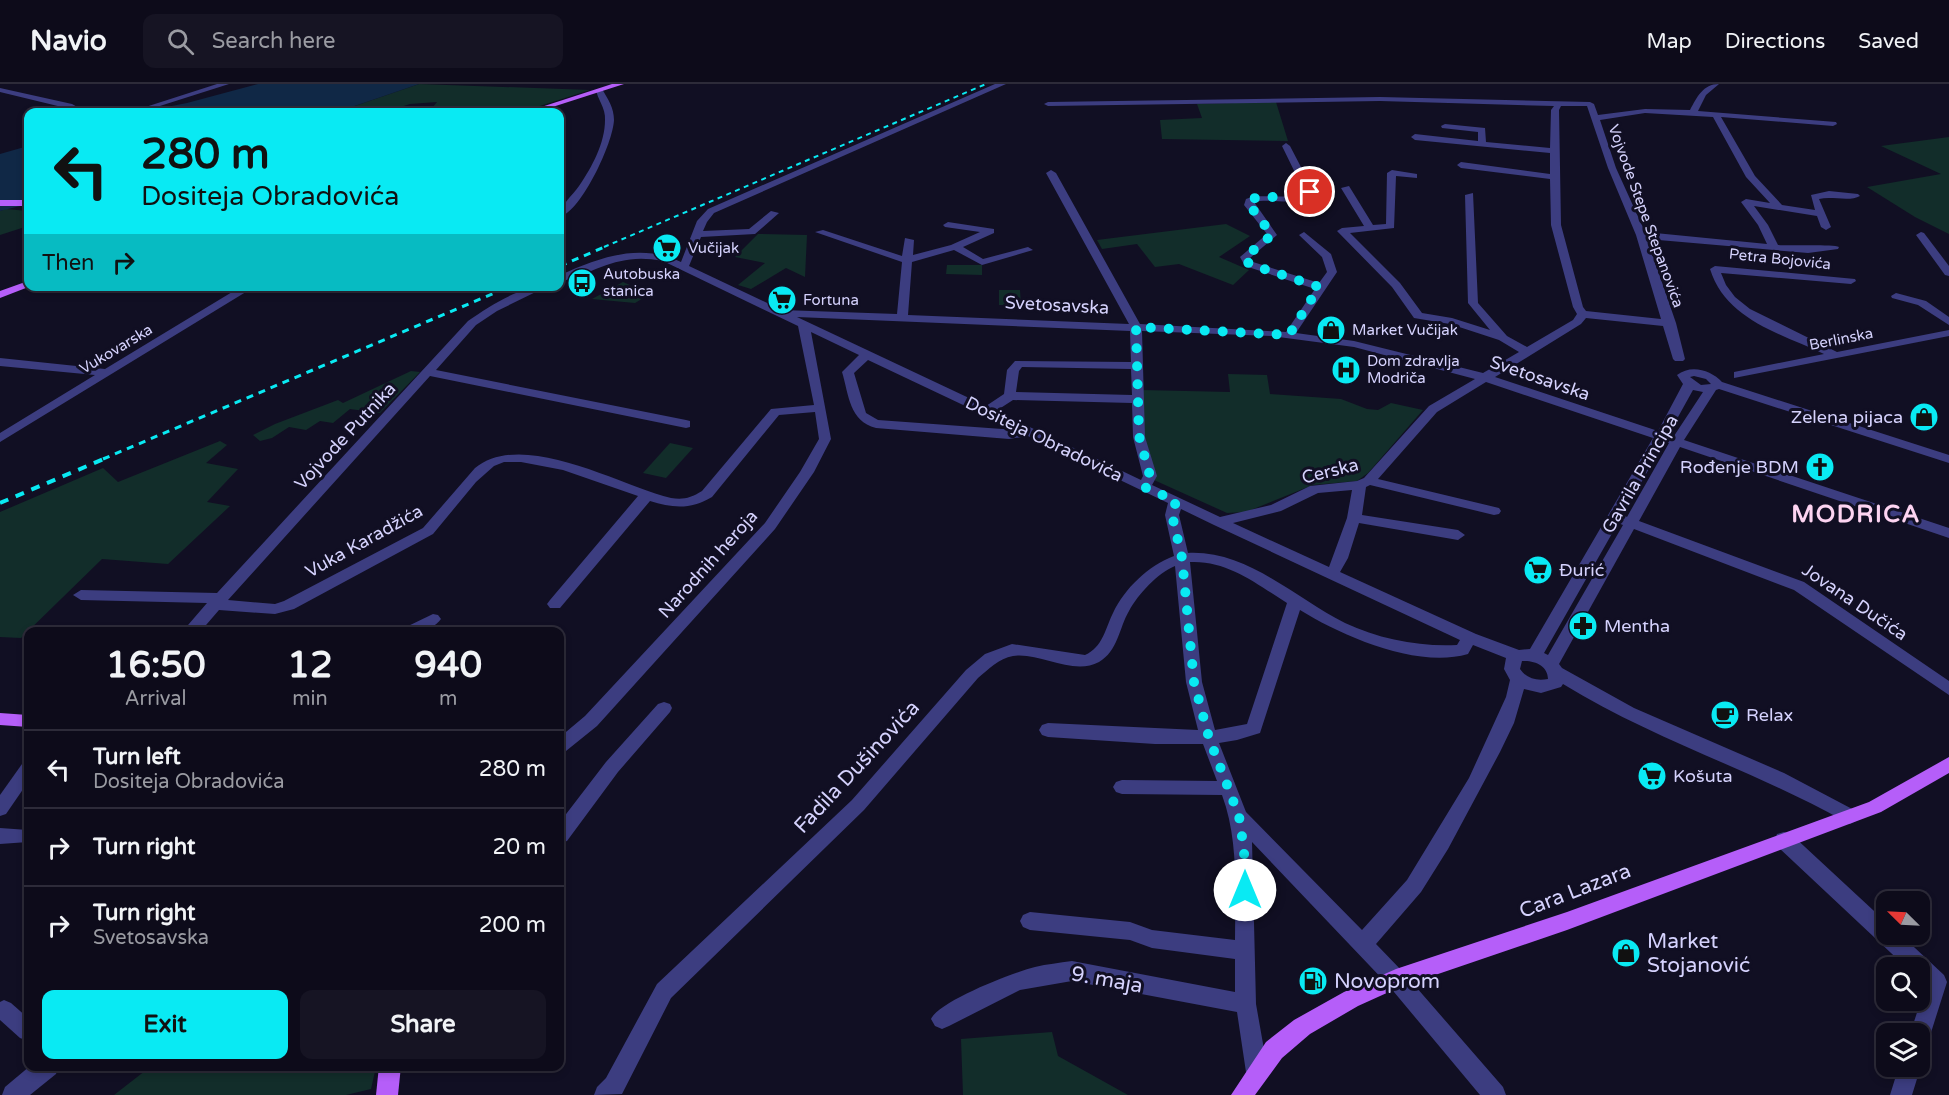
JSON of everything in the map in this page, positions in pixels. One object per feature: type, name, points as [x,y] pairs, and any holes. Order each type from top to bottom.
[{"type":"main road","points":[[543,108],[620,84]]},
{"type":"main road","points":[[0,203],[24,203]]},
{"type":"main road","points":[[0,295],[24,286]]},
{"type":"main road","points":[[0,719],[24,721]]},
{"type":"main road","name":"Cara Lazara","points":[[1242,1095],[1274,1050],[1302,1027],[1351,999],[1396,980],[1567,921],[1875,807],[1949,764]]},
{"type":"main road","points":[[387,1095],[389,1071]]},
{"type":"street","points":[[147,108],[225,84]]},
{"type":"street","points":[[684,267],[702,221],[711,211],[971,100],[1002,84]]},
{"type":"street","points":[[1693,112],[1703,94],[1715,84]]},
{"type":"street","points":[[0,90],[73,108]]},
{"type":"street","points":[[564,209],[594,171],[608,132],[610,117],[605,97],[599,91]]},
{"type":"street","points":[[1048,104],[1380,99],[1559,103],[1555,110],[1556,225],[1578,307],[1583,314],[1670,323]]},
{"type":"street","name":"Vojvode Stepe Stepanovića","points":[[1559,103],[1590,104],[1641,235],[1686,379]]},
{"type":"street","points":[[1594,118],[1646,111],[1693,112],[1833,123]]},
{"type":"street","points":[[1716,115],[1751,177],[1780,207]]},
{"type":"street","points":[[1445,126],[1482,130],[1482,144]]},
{"type":"street","points":[[1415,137],[1556,151]]},
{"type":"street","points":[[1287,146],[1310,192],[1300,198],[1259,198],[1249,201],[1249,205],[1272,235],[1245,257],[1249,264],[1319,287]]},
{"type":"street","points":[[1461,165],[1555,177]]},
{"type":"street","points":[[1051,173],[1136,327],[1139,436],[1150,476],[1144,487]]},
{"type":"street","points":[[1414,176],[1392,173],[1391,226],[1342,230],[1396,285],[1418,316],[1452,321],[1503,338],[1527,352]]},
{"type":"street","points":[[1346,188],[1370,228]]},
{"type":"street","points":[[1470,195],[1473,303],[1503,338]]},
{"type":"street","points":[[1826,227],[1814,199],[1815,195],[1855,196]]},
{"type":"street","points":[[1774,248],[1763,225],[1746,202],[1820,214]]},
{"type":"street","points":[[696,234],[753,232],[774,213]]},
{"type":"street","points":[[820,232],[906,260],[955,247],[991,231],[948,225]]},
{"type":"street","points":[[1289,335],[1319,287],[1330,279],[1332,272],[1330,261],[1304,235]]},
{"type":"street","points":[[1641,235],[1774,248],[1808,250],[1834,247]]},
{"type":"street","points":[[1921,235],[1949,273]]},
{"type":"street","points":[[902,316],[909,240]]},
{"type":"street","points":[[955,247],[982,262],[1028,250]]},
{"type":"street","name":"Dositeja Obradovića","points":[[564,277],[614,256],[644,253],[684,267],[1144,487],[1470,638],[1520,664]]},
{"type":"street","name":"Petra Bojovića","points":[[1834,355],[1769,324],[1734,303],[1727,296],[1715,269],[1851,281]]},
{"type":"street","name":"Vukovarska","points":[[0,438],[241,291]]},
{"type":"street","name":"Vojvode Putnika","points":[[194,627],[477,319],[533,291]]},
{"type":"street","points":[[1896,297],[1922,303],[1949,322]]},
{"type":"street","name":"Svetosavska","points":[[782,313],[902,316],[1289,335],[1401,354],[1487,378],[1660,438],[1949,533]]},
{"type":"street","name":"Cerska","points":[[1220,522],[1276,508],[1316,489],[1365,483],[1432,409],[1577,322],[1583,314]]},
{"type":"street","name":"Narodnih heroja","points":[[564,743],[591,721],[770,526],[807,472],[825,439],[821,408],[803,323]]},
{"type":"street","name":"Berlinska","points":[[1716,386],[1738,375],[1949,333]]},
{"type":"street","points":[[868,354],[848,372],[860,414],[864,420],[876,424],[1009,435],[1029,432]]},
{"type":"street","points":[[1679,359],[1703,373],[1716,386]]},
{"type":"street","points":[[0,362],[105,373]]},
{"type":"street","points":[[1010,396],[1013,370],[1019,363],[1136,366]]},
{"type":"street","points":[[429,372],[686,424]]},
{"type":"street","name":"Berlinska","points":[[1686,379],[1689,372],[1738,375]]},
{"type":"street","points":[[1686,379],[1716,386],[1949,459]]},
{"type":"street","name":"Gavrila Principa","points":[[1362,945],[1414,886],[1453,823],[1508,717],[1515,697],[1520,664],[1615,517],[1686,393],[1686,379]]},
{"type":"street","name":"Gavrila Principa","points":[[1508,717],[1528,694],[1550,677],[1676,443],[1716,386]]},
{"type":"street","points":[[987,411],[1010,396],[1138,399]]},
{"type":"street","name":"Vuka Karadžića","points":[[81,595],[217,601],[275,609],[289,605],[428,531],[440,520],[463,487],[490,463],[500,458],[518,457],[606,479],[670,503],[696,502],[706,494],[776,412],[821,408]]},
{"type":"street","points":[[1332,574],[1341,558],[1365,483],[1494,511]]},
{"type":"street","points":[[555,604],[647,495]]},
{"type":"street","points":[[1176,501],[1172,515],[1182,558],[1194,682],[1209,738],[1239,816],[1244,850],[1246,1004],[1257,1072]]},
{"type":"street","name":"Jovana Dučića","points":[[1615,517],[1799,586],[1949,689]]},
{"type":"street","points":[[1354,518],[1458,535]]},
{"type":"street","points":[[1182,558],[1215,558],[1235,564],[1295,601],[1356,633],[1390,642],[1448,651],[1462,650],[1470,638]]},
{"type":"street","name":"Fadila Dušinovića","points":[[611,1092],[664,991],[858,805],[972,674],[991,658],[1012,650],[1086,662],[1095,658],[1113,637],[1121,612],[1139,588],[1155,572],[1182,558]]},
{"type":"street","points":[[1048,730],[1209,738],[1245,733],[1254,728],[1295,601]]},
{"type":"street","points":[[419,627],[433,619]]},
{"type":"street","points":[[1520,664],[1550,677]]},
{"type":"street","points":[[1520,664],[1795,786],[1850,816]]},
{"type":"street","points":[[564,830],[612,767],[664,708]]},
{"type":"street","points":[[0,809],[24,775]]},
{"type":"street","points":[[1122,787],[1228,788]]},
{"type":"street","points":[[1239,816],[1396,980],[1495,1095]]},
{"type":"street","points":[[0,836],[22,836]]},
{"type":"street","points":[[1784,840],[1937,982],[1924,1023]]},
{"type":"street","points":[[1030,921],[1130,931],[1152,939],[1245,951]]},
{"type":"street","name":"9. maja","points":[[942,1019],[1003,985],[1055,972],[1072,971],[1246,1004]]},
{"type":"street","points":[[4,1010],[24,1028]]},
{"type":"street","points":[[13,1095],[42,1071]]},
{"type":"street","points":[[1901,1095],[1907,1077]]},
{"type":"green space","points":[[419,84],[590,90],[534,108],[432,108],[437,102],[410,104],[398,108],[349,108]]},
{"type":"green space","points":[[1276,102],[1288,141],[1162,139],[1160,120],[1202,118],[1197,104]]},
{"type":"green space","points":[[1949,137],[1949,234],[1915,217],[1867,187],[1941,174],[1881,146]]},
{"type":"green space","points":[[6,209],[24,211],[24,227],[0,235],[0,211]]},
{"type":"green space","points":[[1226,224],[1250,236],[1219,257],[1249,270],[1233,285],[1179,264],[1155,267],[1137,244],[1102,249],[1097,240]]},
{"type":"green space","points":[[758,234],[807,235],[805,277],[786,268],[751,289],[738,285],[765,263],[735,257]]},
{"type":"green space","points":[[947,265],[982,265],[982,275],[946,274]]},
{"type":"green space","points":[[623,282],[650,294],[635,303],[592,299]]},
{"type":"green space","points":[[999,290],[1020,290],[1021,305],[999,305]]},
{"type":"green space","points":[[411,371],[420,372],[380,413],[350,409],[333,423],[320,421],[306,430],[289,427],[272,438],[260,441],[253,435],[338,400],[343,403]]},
{"type":"green space","points":[[1228,374],[1267,375],[1270,394],[1341,399],[1367,409],[1378,410],[1391,403],[1423,410],[1368,473],[1357,481],[1313,485],[1246,512],[1227,513],[1154,480],[1142,439],[1141,390],[1230,392]]},
{"type":"green space","points":[[220,441],[227,445],[206,463],[238,469],[207,502],[230,506],[168,564],[102,559],[32,627],[24,627],[24,635],[21,638],[0,637],[0,512],[103,468],[118,482]]},
{"type":"green space","points":[[670,443],[693,448],[666,478],[643,473]]},
{"type":"green space","points":[[1052,1032],[1058,1056],[1128,1095],[963,1095],[961,1039]]},
{"type":"green space","points":[[145,1071],[375,1071],[371,1089],[346,1095],[114,1095]]},
{"type":"water","points":[[258,84],[419,84],[349,108],[161,108]]},
{"type":"water","points":[[24,147],[24,205],[0,211],[0,154]]},
{"type":"railway","points":[[604,247],[986,84]]},
{"type":"railway","points":[[564,264],[607,246]]},
{"type":"railway","points":[[103,459],[499,291]]},
{"type":"railway","points":[[0,503],[106,458]]},
{"type":"place","name":"Vučijak","points":[[667,248]]},
{"type":"place","name":"Autobuska stanica","points":[[582,283]]},
{"type":"place","name":"Fortuna","points":[[782,300]]},
{"type":"place","name":"Market Vučijak","points":[[1331,330]]},
{"type":"place","name":"Dom zdravlja Modriča","points":[[1346,370]]},
{"type":"place","name":"Zelena pijaca","points":[[1924,417]]},
{"type":"place","name":"Rođenje BDM","points":[[1820,467]]},
{"type":"place","name":"Đurić","points":[[1538,570]]},
{"type":"place","name":"Mentha","points":[[1583,626]]},
{"type":"place","name":"Relax","points":[[1725,715]]},
{"type":"place","name":"Košuta","points":[[1652,776]]},
{"type":"place","name":"Market Stojanović","points":[[1626,953]]},
{"type":"place","name":"Novoprom","points":[[1313,981]]},
{"type":"district","name":"MODRICA","points":[[1856,514]]},
{"type":"route","points":[[1245,890],[1244,850],[1239,816],[1209,738],[1194,682],[1182,558],[1172,515],[1176,501],[1144,487],[1150,476],[1139,436],[1136,327],[1289,335],[1319,287],[1249,264],[1245,257],[1272,235],[1248,203],[1255,198],[1300,198],[1307,196],[1310,192]]}]
